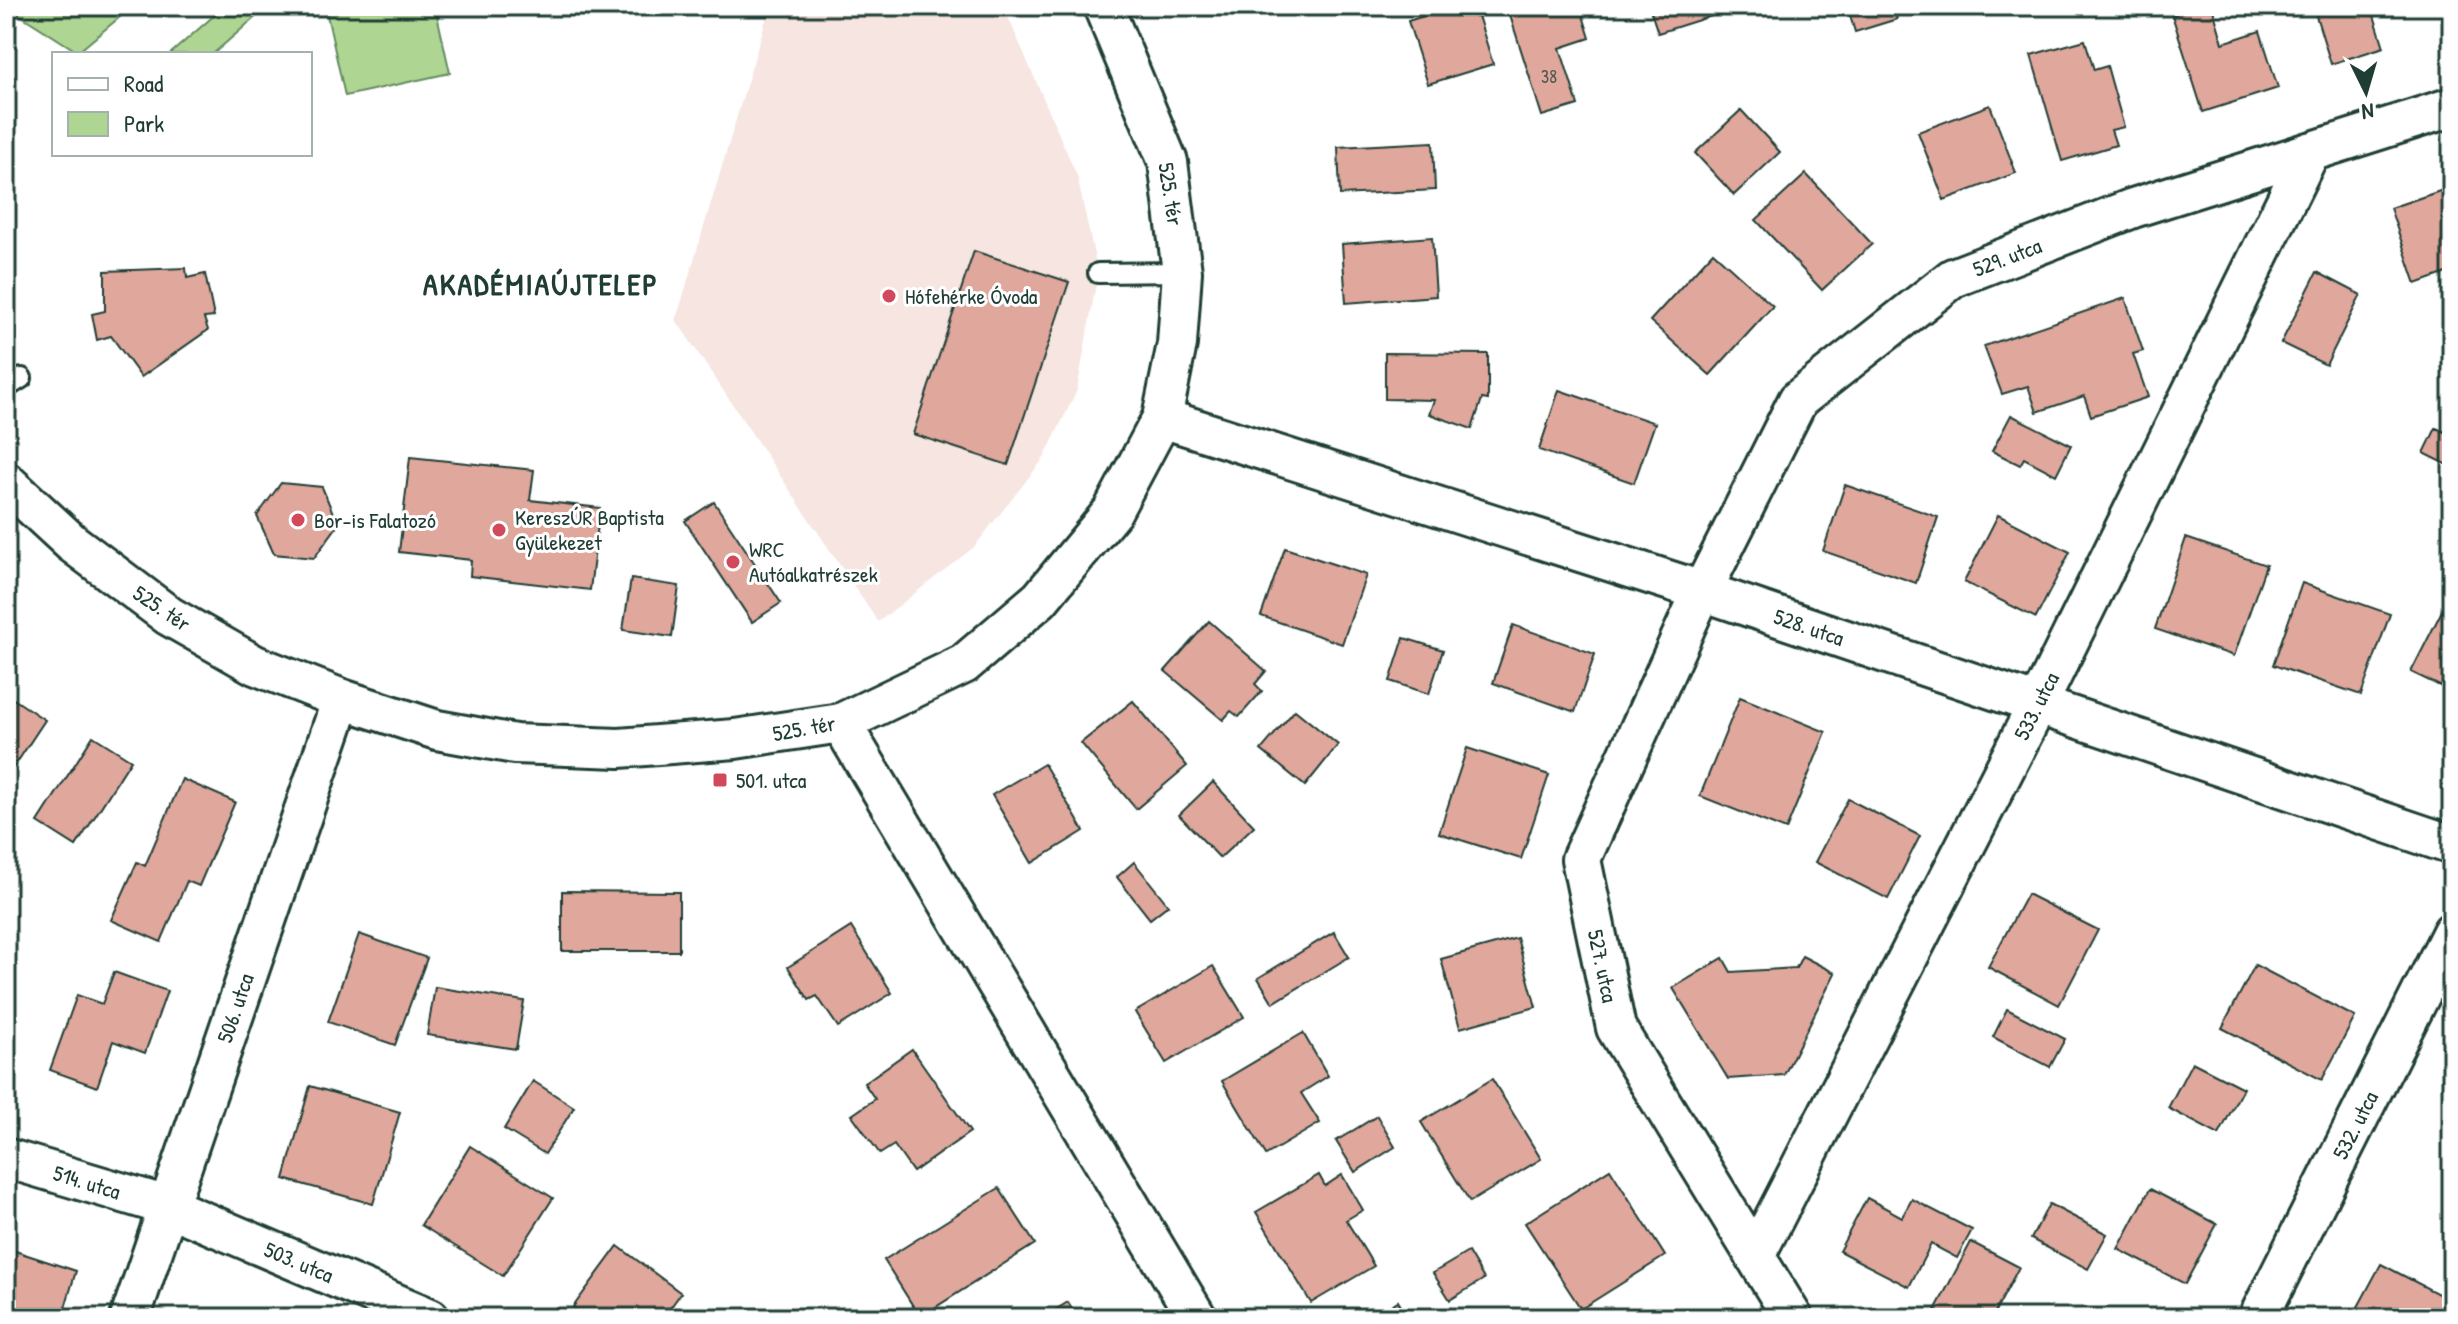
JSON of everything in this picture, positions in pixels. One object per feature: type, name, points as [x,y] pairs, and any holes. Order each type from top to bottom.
[{"type":"street","name":"525. tér","points":[[6,482],[72,543],[169,616],[255,665],[342,699],[437,730],[515,744],[619,748],[735,739],[841,723],[964,664],[1040,599],[1112,512],[1162,418],[1177,344],[1182,272],[1168,162],[1103,6]]},
{"type":"street","name":"529. utca","points":[[1702,591],[1798,400],[1953,278],[2133,208],[2452,107]]},
{"type":"street","name":"533. utca","points":[[1755,1256],[2038,704],[2310,152]]},
{"type":"street","name":"528. utca","points":[[1162,418],[1702,591],[2452,845]]},
{"type":"street","name":"527. utca","points":[[1702,591],[1581,859],[1616,1028],[1793,1318]]},
{"type":"street","name":"506. utca","points":[[130,1318],[342,699]]},
{"type":"street","points":[[841,723],[1197,1318]]},
{"type":"street","name":"532. utca","points":[[2258,1318],[2452,932]]},
{"type":"street","name":"514. utca","points":[[6,1158],[167,1206]]},
{"type":"street","name":"503. utca","points":[[167,1206],[430,1318]]},
{"type":"lane","points":[[1098,273],[1182,272]]},
{"type":"lane","points":[[6,388],[22,378]]},
{"type":"shaded area","name":"Hófehérke Óvoda","points":[[770,6],[997,6],[1009,19],[1077,176],[1098,273],[1077,390],[1044,458],[974,547],[878,622],[676,320]]},
{"type":"green space","points":[[6,6],[133,6],[78,52]]},
{"type":"green space","points":[[225,6],[268,6],[215,52],[172,52]]},
{"type":"green space","points":[[325,6],[435,6],[450,73],[345,96]]},
{"type":"building","points":[[1455,6],[1475,6],[1493,64],[1428,84],[1408,21]]},
{"type":"building","points":[[1507,6],[1580,6],[1590,38],[1560,48],[1578,105],[1542,116]]},
{"type":"building","points":[[1649,6],[1740,6],[1740,7],[1658,33]]},
{"type":"building","points":[[1847,6],[1892,6],[1897,19],[1855,32]]},
{"type":"building","points":[[2212,6],[2223,43],[2260,31],[2278,88],[2203,112],[2172,15]]},
{"type":"building","points":[[2313,6],[2371,6],[2384,47],[2331,64]]},
{"type":"building","points":[[2085,40],[2094,70],[2107,66],[2124,127],[2111,130],[2116,145],[2062,161],[2031,55]]},
{"type":"building","points":[[1990,105],[2016,173],[1944,200],[1918,132]]},
{"type":"building","points":[[1741,110],[1780,152],[1734,195],[1695,153]]},
{"type":"building","points":[[1433,142],[1435,190],[1340,195],[1338,147]]},
{"type":"building","points":[[1806,174],[1872,244],[1822,290],[1756,220]]},
{"type":"building","points":[[2452,187],[2452,271],[2416,284],[2390,208]]},
{"type":"building","points":[[1432,237],[1436,296],[1346,303],[1342,244]]},
{"type":"building","points":[[974,251],[1069,282],[1008,465],[913,434]]},
{"type":"building","points":[[1713,252],[1773,306],[1710,375],[1650,321]]},
{"type":"building","points":[[186,268],[187,278],[205,274],[214,317],[204,318],[208,330],[141,377],[111,336],[97,340],[92,314],[105,311],[105,271]]},
{"type":"building","points":[[2317,272],[2361,295],[2326,365],[2281,343]]},
{"type":"building","points":[[2125,298],[2143,351],[2133,354],[2148,397],[2091,416],[2084,396],[2037,412],[2028,386],[2002,394],[1984,346]]},
{"type":"building","points":[[1385,353],[1488,354],[1488,400],[1482,399],[1472,429],[1429,414],[1434,400],[1385,399]]},
{"type":"building","points":[[1559,390],[1655,423],[1634,483],[1539,450]]},
{"type":"building","points":[[2011,415],[2071,445],[2056,475],[2024,458],[2020,465],[1992,451]]},
{"type":"building","points":[[2436,428],[2452,435],[2452,467],[2424,453]]},
{"type":"building","name":"KereszÚR Baptista Gyülekezet","points":[[410,457],[534,470],[530,500],[600,508],[590,590],[470,576],[471,560],[399,552]]},
{"type":"building","name":"Bor-is Falatozó","points":[[281,483],[322,487],[338,525],[314,558],[274,554],[257,516]]},
{"type":"building","points":[[1845,485],[1938,517],[1916,583],[1823,551]]},
{"type":"building","name":"WRC Autóalkatrészek","points":[[714,502],[781,603],[752,622],[685,521]]},
{"type":"building","points":[[1998,515],[2070,552],[2036,618],[1964,582]]},
{"type":"building","points":[[2186,538],[2266,565],[2234,656],[2155,629]]},
{"type":"building","points":[[1285,548],[1366,575],[1342,644],[1261,616]]},
{"type":"building","points":[[631,579],[679,586],[672,637],[623,630]]},
{"type":"building","points":[[2302,583],[2390,614],[2361,695],[2273,665]]},
{"type":"building","points":[[2452,591],[2452,692],[2411,672]]},
{"type":"building","points":[[1209,621],[1266,671],[1255,684],[1262,691],[1239,717],[1231,711],[1223,720],[1165,671]]},
{"type":"building","points":[[1513,625],[1595,654],[1575,712],[1493,683]]},
{"type":"building","points":[[1404,638],[1443,650],[1429,694],[1390,681]]},
{"type":"building","points":[[6,694],[45,720],[6,779]]},
{"type":"building","points":[[1740,697],[1826,732],[1786,830],[1700,796]]},
{"type":"building","points":[[1133,701],[1187,766],[1136,809],[1081,743]]},
{"type":"building","points":[[1295,710],[1338,745],[1305,786],[1261,750]]},
{"type":"building","points":[[93,736],[131,760],[76,846],[38,822]]},
{"type":"building","points":[[1467,748],[1549,775],[1521,859],[1439,833]]},
{"type":"building","points":[[1044,764],[1084,831],[1032,863],[992,795]]},
{"type":"building","points":[[182,779],[235,802],[199,886],[187,881],[161,942],[111,920],[137,862],[145,866]]},
{"type":"building","points":[[1213,782],[1254,826],[1220,858],[1179,815]]},
{"type":"building","points":[[1848,799],[1920,836],[1888,899],[1815,862]]},
{"type":"building","points":[[1134,862],[1168,905],[1150,919],[1117,877]]},
{"type":"building","points":[[562,891],[679,892],[679,951],[562,951]]},
{"type":"building","points":[[2027,894],[2098,930],[2059,1005],[1988,967]]},
{"type":"building","points":[[851,927],[892,993],[838,1027],[817,996],[809,1000],[788,967]]},
{"type":"building","points":[[1334,932],[1349,957],[1273,1003],[1258,978]]},
{"type":"building","points":[[359,934],[427,958],[395,1045],[328,1022]]},
{"type":"building","points":[[1517,938],[1536,1007],[1460,1028],[1441,959]]},
{"type":"building","points":[[1802,956],[1835,973],[1784,1075],[1728,1079],[1673,988],[1723,958],[1731,972],[1796,968]]},
{"type":"building","points":[[2255,965],[2355,1017],[2322,1080],[2222,1028]]},
{"type":"building","points":[[1213,966],[1244,1017],[1166,1063],[1135,1012]]},
{"type":"building","points":[[114,972],[167,991],[145,1053],[113,1041],[97,1087],[50,1070],[77,995],[102,1004]]},
{"type":"building","points":[[435,987],[524,1001],[516,1049],[427,1035]]},
{"type":"building","points":[[2007,1009],[2065,1039],[2050,1067],[1993,1037]]},
{"type":"building","points":[[6,1026],[14,1029],[6,1051]]},
{"type":"building","points":[[1303,1033],[1328,1076],[1301,1093],[1320,1123],[1266,1155],[1222,1081]]},
{"type":"building","points":[[912,1049],[970,1132],[913,1172],[894,1145],[880,1154],[852,1115],[875,1099],[864,1083]]},
{"type":"building","points":[[2192,1062],[2243,1088],[2219,1135],[2168,1108]]},
{"type":"building","points":[[1492,1079],[1541,1159],[1470,1202],[1421,1122]]},
{"type":"building","points":[[533,1081],[574,1107],[545,1154],[504,1129]]},
{"type":"building","points":[[310,1086],[400,1112],[373,1204],[284,1179]]},
{"type":"building","points":[[1377,1116],[1395,1147],[1355,1172],[1336,1141]]},
{"type":"building","points":[[470,1146],[553,1198],[503,1276],[421,1225]]},
{"type":"building","points":[[1610,1169],[1665,1256],[1581,1309],[1525,1223]]},
{"type":"building","points":[[1319,1175],[1325,1186],[1342,1175],[1363,1210],[1346,1220],[1374,1266],[1311,1303],[1256,1212]]},
{"type":"building","points":[[999,1188],[1035,1244],[920,1317],[884,1260]]},
{"type":"building","points":[[2150,1189],[2217,1224],[2185,1284],[2118,1249]]},
{"type":"building","points":[[1867,1198],[1902,1217],[1912,1199],[1972,1230],[1957,1258],[1931,1244],[1909,1287],[1839,1251]]},
{"type":"building","points":[[2049,1204],[2107,1234],[2088,1269],[2031,1239]]},
{"type":"building","points":[[1971,1242],[2019,1267],[1992,1318],[1931,1318]]},
{"type":"building","points":[[618,1246],[681,1293],[663,1318],[588,1318],[573,1307]]},
{"type":"building","points":[[6,1248],[76,1271],[62,1318],[6,1318]]},
{"type":"building","points":[[1468,1252],[1484,1279],[1450,1300],[1433,1273]]},
{"type":"building","points":[[2381,1264],[2452,1301],[2452,1318],[2352,1318]]},
{"type":"building","points":[[1398,1301],[1408,1318],[1370,1318]]},
{"type":"building","points":[[1068,1302],[1078,1318],[1042,1318]]},
{"type":"building","points":[[1701,1309],[1707,1318],[1686,1318]]},
{"type":"place","name":"Hófehérke Óvoda","points":[[889,296]]},
{"type":"place","name":"Bor-is Falatozó","points":[[298,520]]},
{"type":"place","name":"KereszÚR Baptista Gyülekezet","points":[[499,530]]},
{"type":"place","name":"WRC Autóalkatrészek","points":[[733,562]]},
{"type":"place","name":"501. utca","points":[[720,780]]},
{"type":"district","name":"AKADÉMIAÚJTELEP","points":[[541,284]]}]
